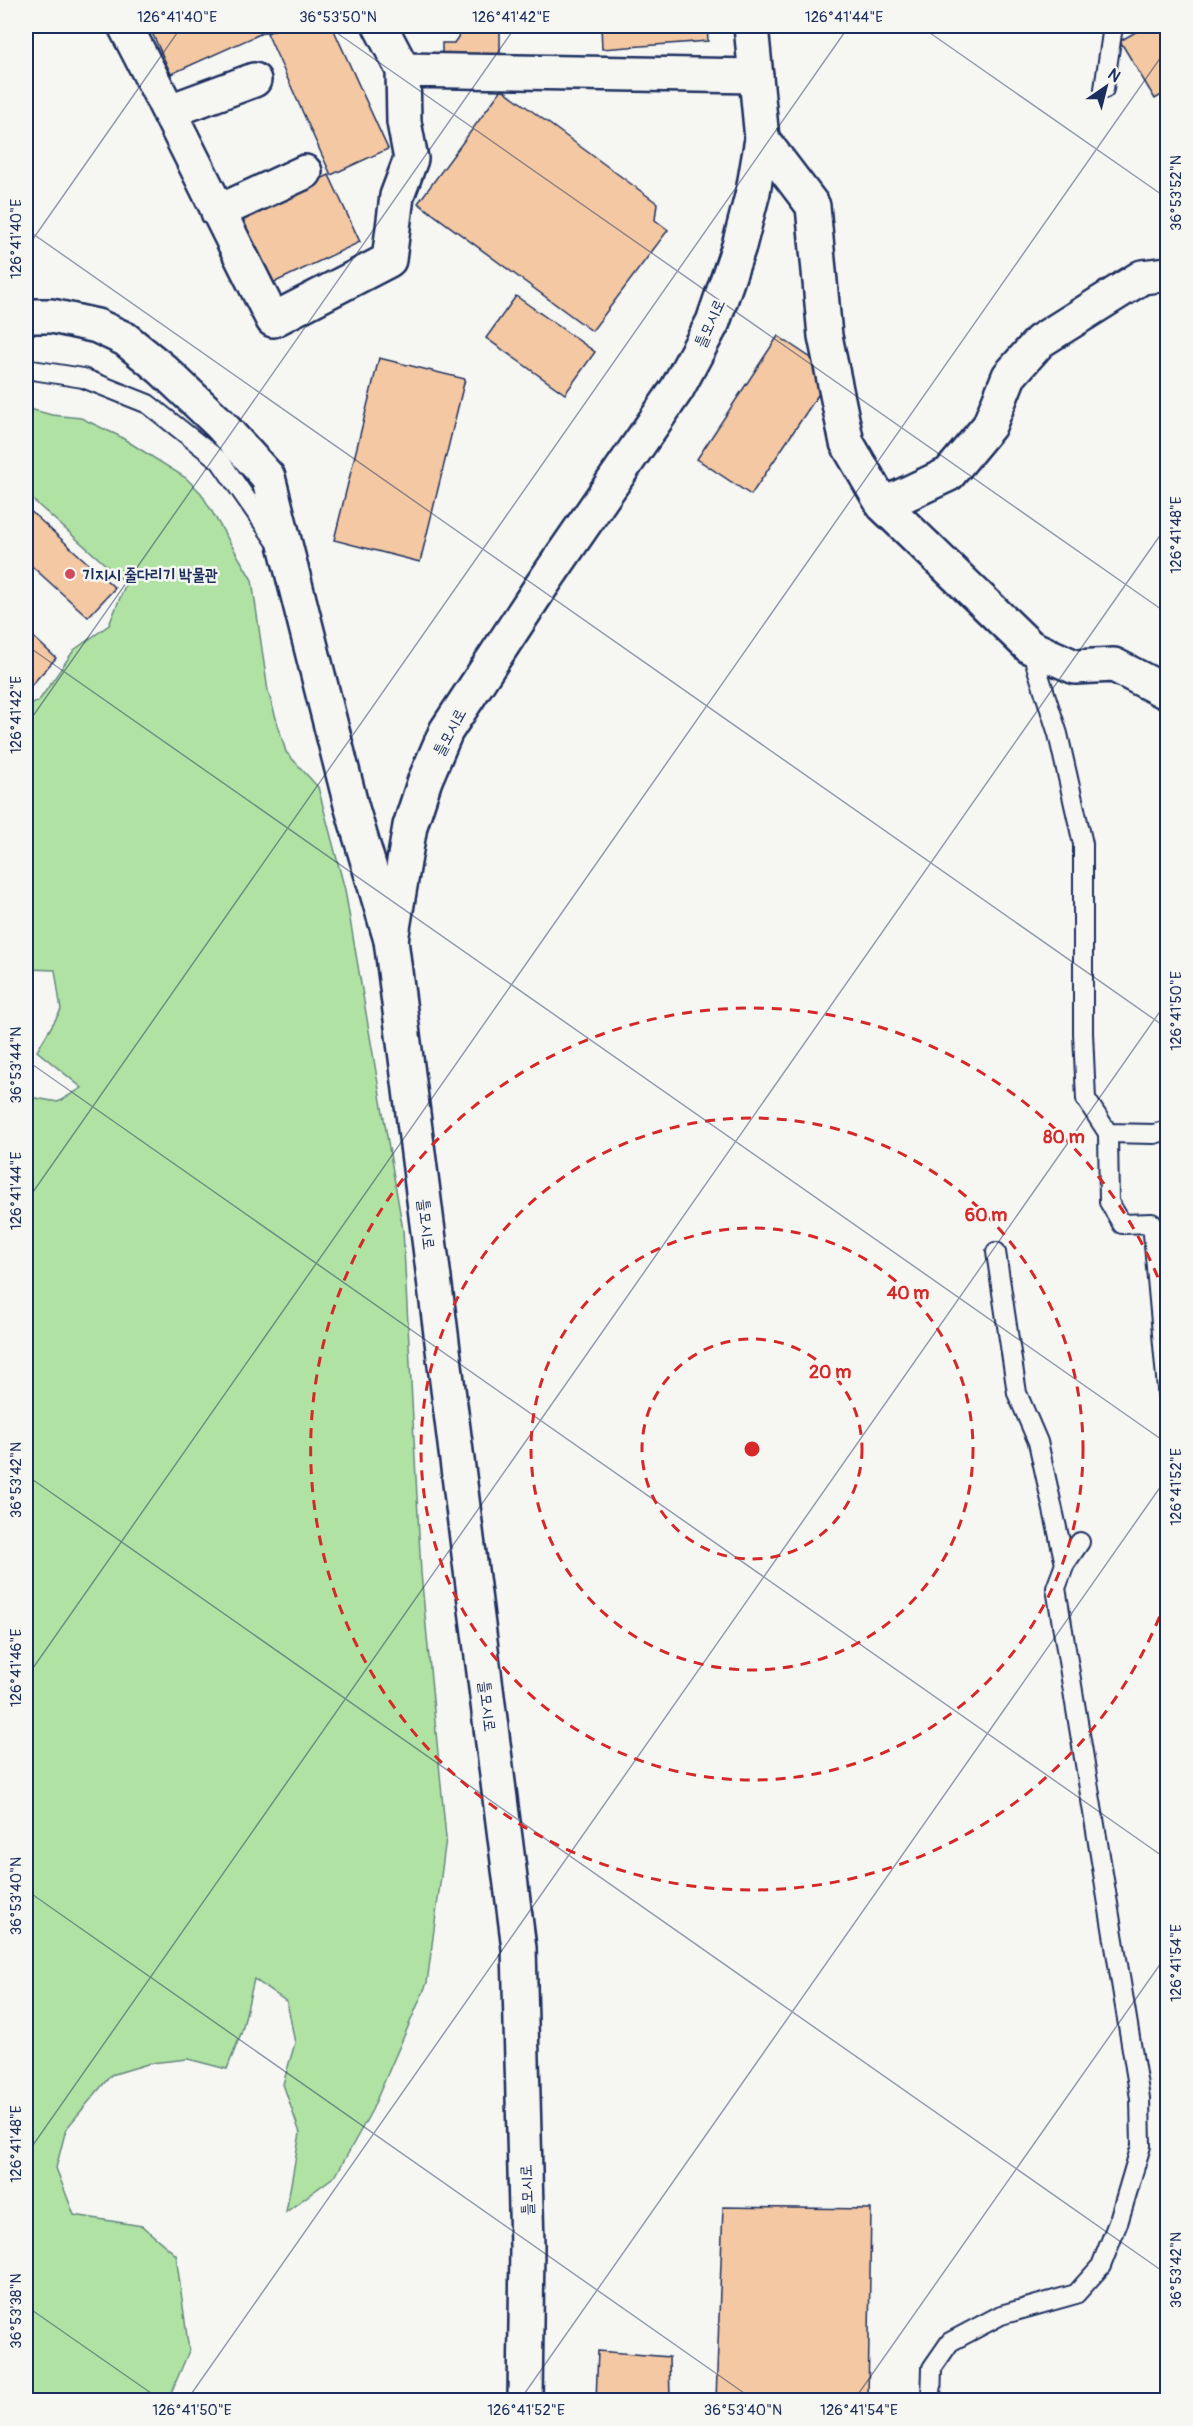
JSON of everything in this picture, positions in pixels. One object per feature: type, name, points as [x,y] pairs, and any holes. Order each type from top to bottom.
[{"type":"street","points":[[125,26],[170,111],[273,320],[389,260],[397,196],[411,159],[404,122],[403,70],[380,26]]},
{"type":"street","name":"틀모시로","points":[[525,2400],[527,2246],[519,1948],[391,940],[410,826],[425,780],[446,731],[540,588],[677,389],[708,332],[739,246],[753,192],[762,140],[751,26]]},
{"type":"street","points":[[403,70],[756,76]]},
{"type":"street","points":[[170,111],[254,80]]},
{"type":"street","points":[[762,140],[813,206],[825,336],[847,443],[883,506],[1030,647],[1075,667],[1114,665],[1167,693]]},
{"type":"street","points":[[218,212],[305,172]]},
{"type":"street","points":[[883,506],[949,474],[989,426],[1008,376],[1040,341],[1142,277],[1167,274]]},
{"type":"street","points":[[26,316],[52,316],[97,326],[125,339],[162,369],[219,423],[268,477],[351,805],[391,940]]},
{"type":"lane","points":[[1104,89],[1113,26]]},
{"type":"lane","points":[[26,369],[83,378],[148,404],[219,461],[290,560]]},
{"type":"lane","points":[[1030,647],[1058,734],[1083,844],[1083,1021],[1086,1099],[1108,1133],[1109,1202],[1122,1224],[1152,1223],[1167,1401]]},
{"type":"lane","points":[[1108,1133],[1154,1134],[1167,1130]]},
{"type":"lane","points":[[996,1252],[1017,1393],[1038,1442],[1065,1564]]},
{"type":"lane","points":[[931,2400],[932,2368],[950,2342],[1001,2315],[1076,2294],[1101,2266],[1119,2220],[1141,2146],[1140,2098],[1056,1588],[1065,1564],[1080,1542]]},
{"type":"green space","points":[[26,408],[52,415],[81,418],[119,436],[186,478],[201,493],[252,580],[268,691],[286,752],[318,787],[345,890],[403,1230],[421,1573],[446,1838],[427,1983],[372,2110],[336,2175],[286,2212],[300,2133],[283,2084],[295,2043],[287,2002],[254,1979],[242,2031],[227,2069],[188,2059],[151,2063],[111,2075],[66,2129],[56,2168],[74,2215],[142,2226],[176,2255],[189,2351],[168,2400],[26,2400],[26,1127],[29,1097],[58,1102],[82,1088],[37,1051],[61,1010],[55,970],[26,969],[26,704],[38,702],[74,650],[109,625],[126,583],[26,494]]},
{"type":"building","points":[[149,26],[278,26],[171,74]]},
{"type":"building","points":[[284,26],[332,26],[388,149],[331,175],[267,33]]},
{"type":"building","points":[[453,26],[500,26],[500,65],[442,64],[442,43],[454,43],[460,34],[451,29]]},
{"type":"building","points":[[601,26],[707,26],[708,41],[602,49]]},
{"type":"building","points":[[1146,26],[1168,26],[1168,91],[1155,99],[1120,41]]},
{"type":"building","points":[[502,89],[657,203],[655,220],[668,230],[592,331],[418,203]]},
{"type":"building","points":[[329,175],[360,242],[271,284],[239,217]]},
{"type":"building","points":[[516,296],[595,352],[565,394],[486,338]]},
{"type":"building","points":[[778,336],[817,362],[820,392],[751,495],[697,459]]},
{"type":"building","points":[[379,358],[465,379],[420,562],[334,540]]},
{"type":"building","name":"기지시 줄다리기 박물관","points":[[26,507],[115,588],[88,617],[26,561]]},
{"type":"building","points":[[26,630],[56,658],[26,691]]},
{"type":"building","points":[[723,2207],[871,2209],[868,2400],[716,2400]]},
{"type":"building","points":[[598,2351],[669,2357],[670,2400],[596,2400]]},
{"type":"place","name":"기지시 줄다리기 박물관","points":[[70,574]]}]
